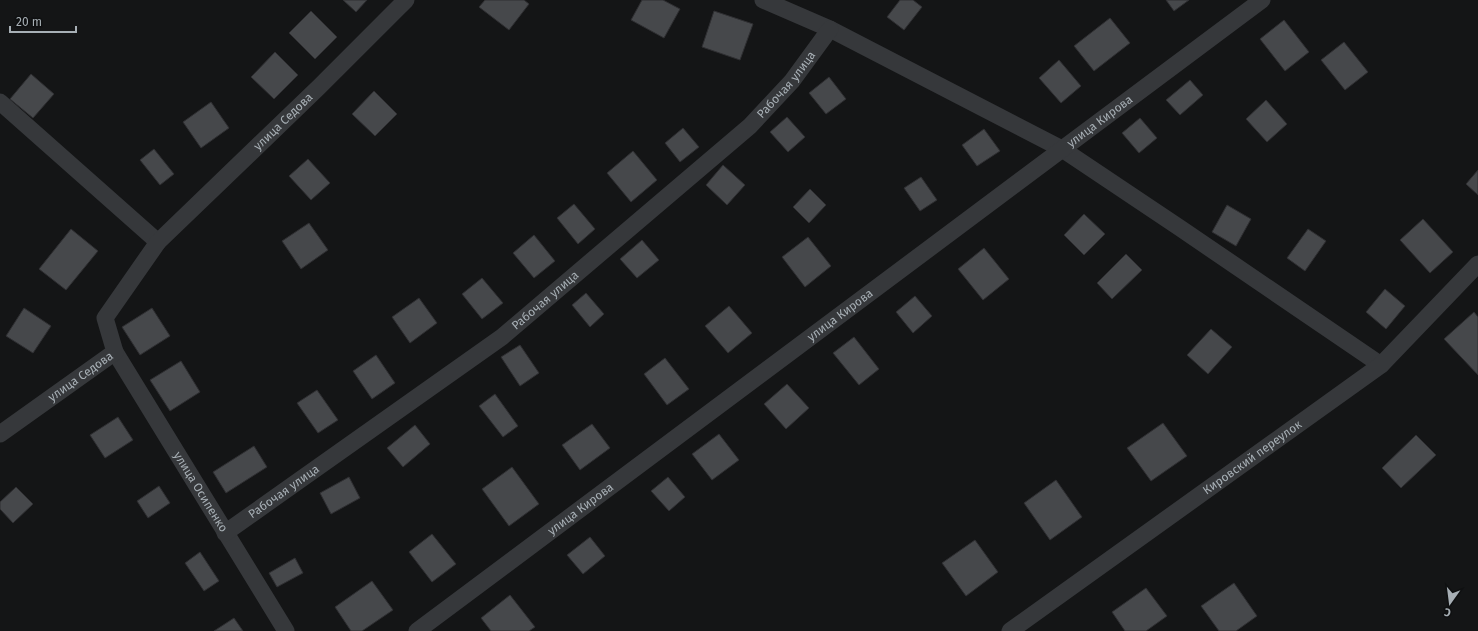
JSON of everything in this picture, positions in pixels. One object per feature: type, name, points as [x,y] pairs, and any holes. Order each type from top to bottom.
[{"type":"street","name":"улица Седова","points":[[0,434],[115,352],[105,318],[158,242],[319,87],[406,0]]},
{"type":"street","points":[[763,0],[830,29],[1062,149],[1381,365]]},
{"type":"street","name":"улица Кирова","points":[[417,631],[1262,0]]},
{"type":"street","name":"Рабочая улица","points":[[225,533],[502,337],[750,126],[792,81],[830,29]]},
{"type":"street","points":[[0,102],[158,242]]},
{"type":"street","name":"Кировский переулок","points":[[1010,631],[1381,365],[1478,264]]},
{"type":"street","name":"улица Осипенко","points":[[115,352],[286,631]]},
{"type":"building","points":[[343,0],[367,0],[356,12]]},
{"type":"building","points":[[485,0],[524,0],[529,4],[509,30],[479,7]]},
{"type":"building","points":[[642,0],[663,0],[680,9],[664,38],[631,20]]},
{"type":"building","points":[[900,0],[913,0],[922,7],[904,30],[887,17]]},
{"type":"building","points":[[1166,0],[1189,0],[1174,11]]},
{"type":"building","points":[[311,11],[337,37],[315,59],[289,33]]},
{"type":"building","points":[[714,11],[753,24],[740,60],[702,47]]},
{"type":"building","points":[[1110,18],[1130,43],[1094,71],[1074,46]]},
{"type":"building","points":[[1284,20],[1309,52],[1285,71],[1260,39]]},
{"type":"building","points":[[1344,42],[1368,72],[1345,90],[1321,60]]},
{"type":"building","points":[[275,52],[298,75],[274,99],[251,77]]},
{"type":"building","points":[[1059,60],[1081,86],[1061,103],[1039,78]]},
{"type":"building","points":[[31,74],[54,94],[33,118],[10,99]]},
{"type":"building","points":[[829,77],[846,99],[826,114],[809,93]]},
{"type":"building","points":[[1190,80],[1203,95],[1180,115],[1166,100]]},
{"type":"building","points":[[374,91],[397,114],[375,136],[352,114]]},
{"type":"building","points":[[1266,100],[1287,124],[1267,142],[1246,119]]},
{"type":"building","points":[[211,102],[229,128],[201,148],[183,122]]},
{"type":"building","points":[[787,117],[805,137],[788,152],[770,132]]},
{"type":"building","points":[[1140,118],[1157,138],[1139,153],[1122,133]]},
{"type":"building","points":[[683,128],[699,147],[680,162],[665,143]]},
{"type":"building","points":[[984,129],[1000,151],[977,166],[962,145]]},
{"type":"building","points":[[154,149],[174,174],[160,185],[140,160]]},
{"type":"building","points":[[633,151],[657,180],[631,202],[607,173]]},
{"type":"building","points":[[308,159],[330,183],[311,200],[289,176]]},
{"type":"building","points":[[723,165],[745,185],[727,205],[706,185]]},
{"type":"building","points":[[1478,170],[1478,195],[1466,184]]},
{"type":"building","points":[[921,177],[937,200],[920,211],[904,188]]},
{"type":"building","points":[[810,189],[826,205],[809,223],[793,207]]},
{"type":"building","points":[[574,204],[595,229],[578,244],[557,218]]},
{"type":"building","points":[[1227,205],[1251,219],[1236,246],[1212,232]]},
{"type":"building","points":[[1084,214],[1105,234],[1084,255],[1064,235]]},
{"type":"building","points":[[1423,219],[1453,252],[1430,273],[1400,240]]},
{"type":"building","points":[[309,223],[328,250],[301,269],[282,241]]},
{"type":"building","points":[[71,229],[98,251],[66,290],[39,269]]},
{"type":"building","points":[[1308,229],[1326,241],[1305,271],[1287,258]]},
{"type":"building","points":[[534,235],[555,261],[534,278],[513,253]]},
{"type":"building","points":[[808,237],[831,266],[805,287],[782,257]]},
{"type":"building","points":[[642,240],[659,260],[637,278],[620,259]]},
{"type":"building","points":[[984,248],[1009,279],[983,300],[958,269]]},
{"type":"building","points":[[1126,254],[1142,270],[1112,299],[1097,283]]},
{"type":"building","points":[[482,278],[503,303],[482,319],[462,294]]},
{"type":"building","points":[[1385,289],[1405,306],[1386,329],[1366,312]]},
{"type":"building","points":[[586,293],[604,314],[590,327],[572,305]]},
{"type":"building","points":[[915,296],[932,316],[913,333],[896,312]]},
{"type":"building","points":[[419,298],[437,323],[410,343],[392,317]]},
{"type":"building","points":[[729,306],[752,333],[728,353],[705,326]]},
{"type":"building","points":[[24,308],[51,326],[33,353],[6,336]]},
{"type":"building","points":[[152,308],[170,336],[140,355],[122,327]]},
{"type":"building","points":[[1474,312],[1478,317],[1478,375],[1444,339]]},
{"type":"building","points":[[1211,329],[1232,347],[1208,374],[1187,355]]},
{"type":"building","points":[[854,337],[879,369],[859,385],[833,353]]},
{"type":"building","points":[[520,345],[539,373],[520,386],[501,357]]},
{"type":"building","points":[[376,355],[395,383],[372,399],[353,371]]},
{"type":"building","points":[[665,358],[689,389],[667,405],[644,374]]},
{"type":"building","points":[[181,361],[200,392],[170,411],[150,380]]},
{"type":"building","points":[[787,384],[809,408],[786,429],[764,404]]},
{"type":"building","points":[[317,390],[338,420],[318,433],[297,403]]},
{"type":"building","points":[[495,394],[518,426],[503,437],[479,406]]},
{"type":"building","points":[[118,417],[133,440],[105,458],[90,435]]},
{"type":"building","points":[[1163,423],[1187,456],[1151,481],[1127,448]]},
{"type":"building","points":[[592,424],[610,448],[580,470],[562,445]]},
{"type":"building","points":[[415,425],[430,444],[403,467],[387,448]]},
{"type":"building","points":[[719,434],[739,460],[712,480],[692,454]]},
{"type":"building","points":[[1416,435],[1436,455],[1401,488],[1382,468]]},
{"type":"building","points":[[254,446],[267,467],[226,493],[213,472]]},
{"type":"building","points":[[512,467],[539,504],[509,526],[482,489]]},
{"type":"building","points":[[349,477],[360,498],[331,514],[320,493]]},
{"type":"building","points":[[668,477],[685,497],[669,511],[651,491]]},
{"type":"building","points":[[1056,480],[1082,517],[1050,540],[1024,503]]},
{"type":"building","points":[[159,486],[170,503],[148,518],[137,501]]},
{"type":"building","points":[[16,487],[33,504],[13,523],[0,509],[0,502]]},
{"type":"building","points":[[432,534],[456,564],[432,582],[409,552]]},
{"type":"building","points":[[590,537],[605,556],[583,574],[567,555]]},
{"type":"building","points":[[975,540],[998,572],[966,596],[942,563]]},
{"type":"building","points":[[200,552],[219,581],[204,591],[185,563]]},
{"type":"building","points":[[295,558],[303,573],[277,587],[269,573]]},
{"type":"building","points":[[372,581],[393,610],[362,631],[351,631],[335,607]]},
{"type":"building","points":[[1234,583],[1257,616],[1236,631],[1219,631],[1201,606]]},
{"type":"building","points":[[1146,588],[1167,616],[1146,631],[1125,631],[1112,612]]},
{"type":"building","points":[[510,595],[535,627],[529,631],[491,631],[481,618]]},
{"type":"building","points":[[234,618],[243,631],[214,631]]}]
